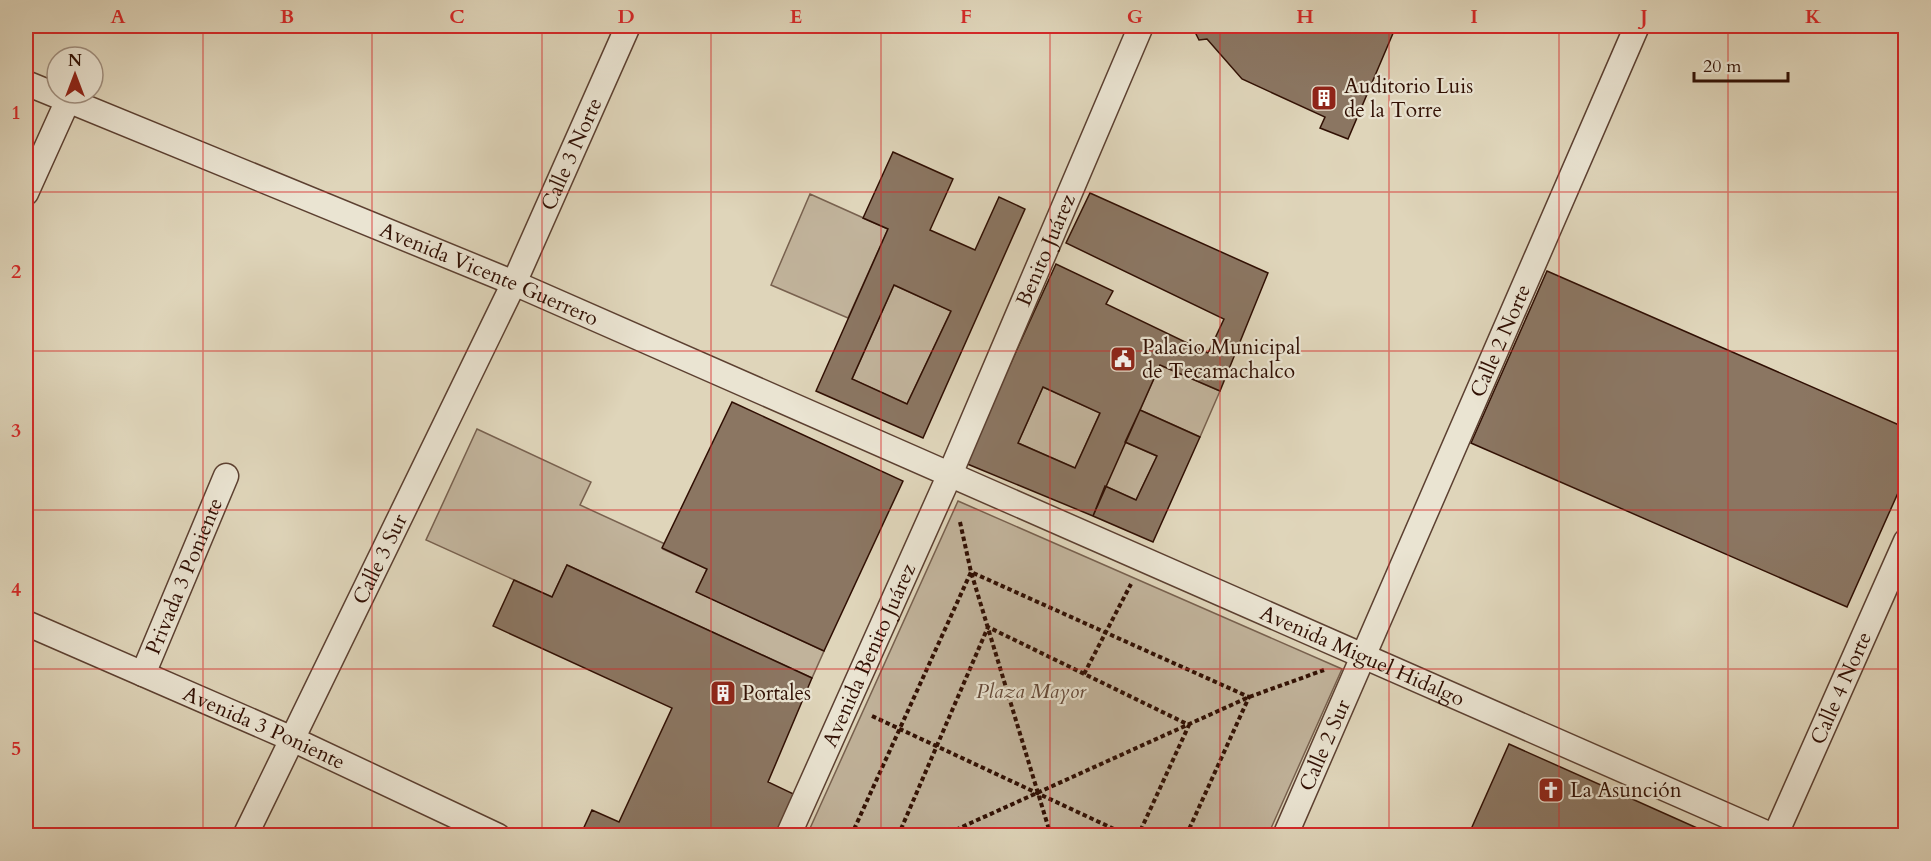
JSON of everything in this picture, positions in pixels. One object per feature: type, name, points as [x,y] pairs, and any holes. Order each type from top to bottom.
[{"type":"street","name":"Calle 3 Norte","points":[[514,283],[628,26]]},
{"type":"street","name":"Benito Juárez","points":[[950,474],[1141,26]]},
{"type":"street","name":"Calle 2 Norte","points":[[1364,656],[1636,26]]},
{"type":"street","name":"Avenida Vicente Guerrero","points":[[26,83],[45,91]]},
{"type":"street","points":[[26,193],[66,105]]},
{"type":"street","name":"Avenida Vicente Guerrero","points":[[80,105],[514,283],[950,474]]},
{"type":"street","name":"Calle 3 Sur","points":[[245,836],[290,738],[514,283]]},
{"type":"street","name":"Avenida Miguel Hidalgo","points":[[950,474],[1774,836]]},
{"type":"street","name":"Avenida Benito Juárez","points":[[788,836],[950,474]]},
{"type":"street","name":"Privada 3 Poniente","points":[[143,674],[226,476]]},
{"type":"street","name":"Calle 4 Norte","points":[[1774,836],[1905,541]]},
{"type":"street","name":"Avenida 3 Poniente","points":[[26,623],[290,738],[498,836]]},
{"type":"street","name":"Calle 2 Sur","points":[[1285,836],[1364,656]]},
{"type":"path","points":[[959,517],[971,572],[1051,836]]},
{"type":"path","points":[[1084,674],[1143,559]]},
{"type":"path","points":[[971,572],[1249,697]]},
{"type":"path","points":[[851,836],[971,572]]},
{"type":"path","points":[[988,627],[1189,724]]},
{"type":"path","points":[[897,836],[988,627]]},
{"type":"path","points":[[942,836],[1249,697],[1364,656]]},
{"type":"path","points":[[1186,836],[1249,697]]},
{"type":"path","points":[[847,704],[1129,836]]},
{"type":"path","points":[[1138,836],[1189,724]]},
{"type":"green space","points":[[810,194],[888,229],[848,318],[771,285]]},
{"type":"green space","points":[[894,285],[951,311],[907,404],[852,379]]},
{"type":"green space","points":[[1160,365],[1220,391],[1200,437],[1140,410]]},
{"type":"green space","points":[[1043,387],[1100,413],[1075,468],[1018,443]]},
{"type":"green space","points":[[477,429],[591,482],[580,505],[665,544],[663,549],[707,569],[697,592],[824,651],[812,678],[567,565],[552,597],[426,540]]},
{"type":"green space","points":[[1125,442],[1157,456],[1136,500],[1105,486]]},
{"type":"green space","name":"Plaza Mayor","points":[[958,501],[1342,669],[1268,835],[807,835]]},
{"type":"building","name":"Auditorio Luis de la Torre","points":[[1192,26],[1356,26],[1364,29],[1365,26],[1381,26],[1394,31],[1348,139],[1320,128],[1325,117],[1242,79],[1207,39],[1199,40]]},
{"type":"building","points":[[893,152],[953,179],[930,230],[975,250],[999,197],[1025,209],[923,438],[816,391],[888,229],[863,218]],"holes":[[[894,285],[951,311],[907,404],[852,379]]]},
{"type":"building","name":"Palacio Municipal de Tecamachalco","points":[[1090,193],[1268,273],[1220,391],[1160,365],[1093,516],[965,463],[1056,264],[1113,291],[1106,304],[1208,353],[1224,319],[1066,243]],"holes":[[[1043,387],[1100,413],[1075,468],[1018,443]]]},
{"type":"building","points":[[1547,271],[1906,428],[1906,475],[1847,607],[1471,443]]},
{"type":"building","points":[[732,402],[903,481],[824,651],[696,592],[707,569],[662,548]]},
{"type":"building","points":[[1140,410],[1200,437],[1153,542],[1093,516],[1105,486],[1136,500],[1157,456],[1125,442]]},
{"type":"building","name":"Portales","points":[[567,565],[812,678],[768,782],[802,798],[785,836],[580,836],[592,810],[619,822],[672,708],[493,626],[514,580],[552,597]]},
{"type":"building","name":"La Asunción","points":[[1509,744],[1715,836],[1468,836]]},
{"type":"place","name":"Auditorio Luis de la Torre","points":[[1324,98]]},
{"type":"place","name":"Palacio Municipal de Tecamachalco","points":[[1123,359]]},
{"type":"place","name":"Portales","points":[[723,693]]},
{"type":"place","name":"La Asunción","points":[[1551,790]]}]
